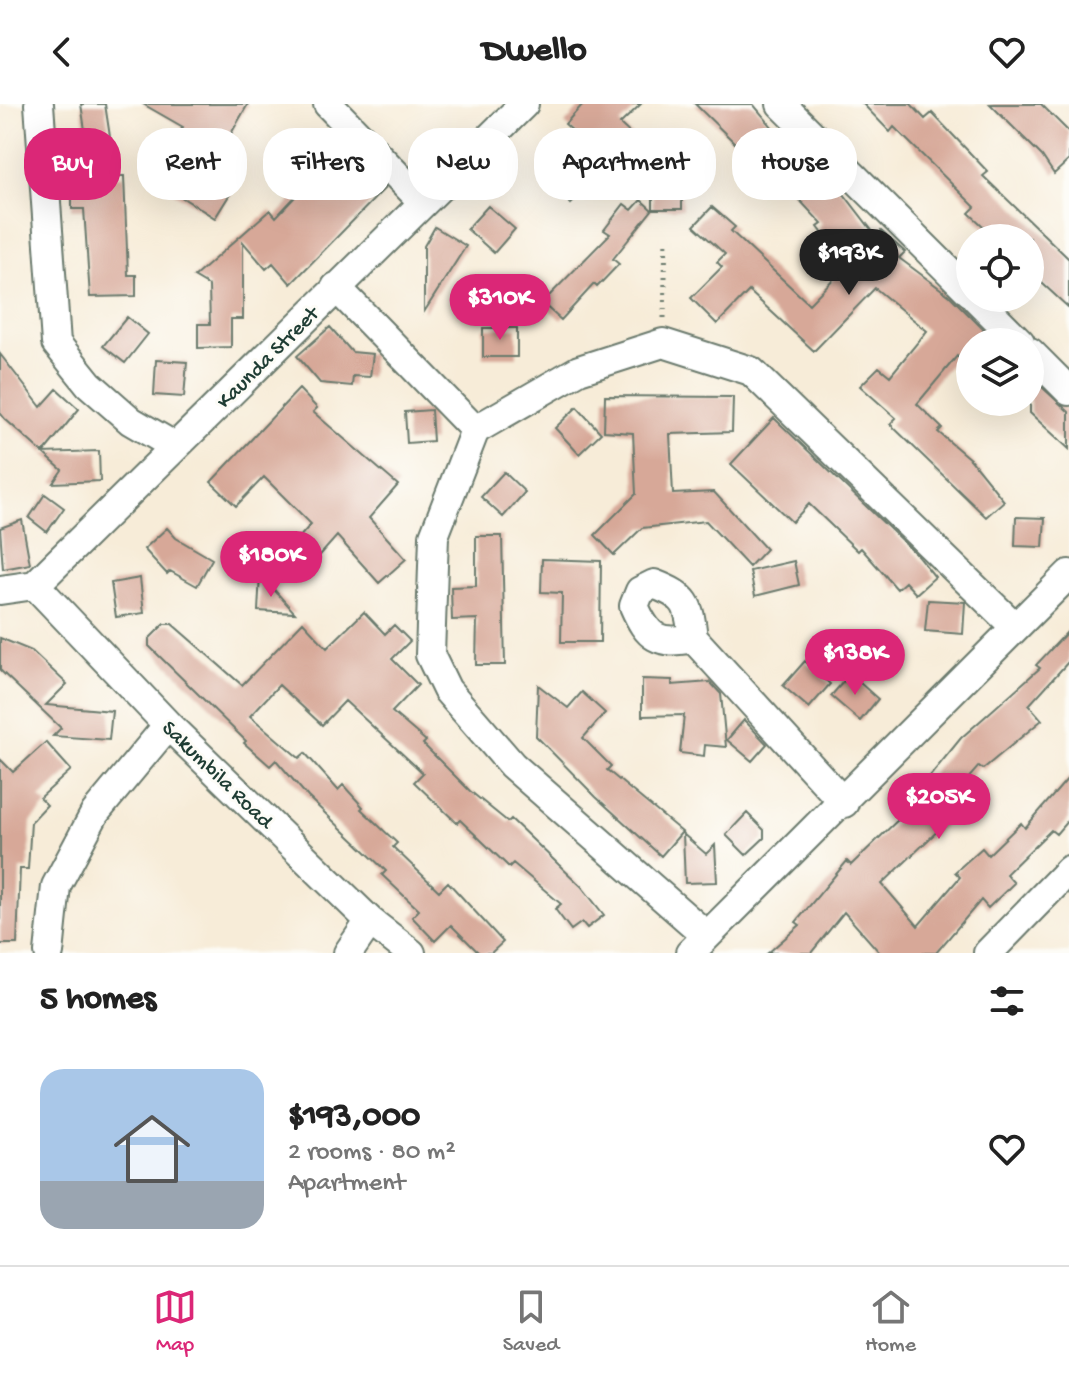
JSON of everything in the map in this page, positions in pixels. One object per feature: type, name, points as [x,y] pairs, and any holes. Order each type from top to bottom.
[{"type":"street","points":[[39,104],[56,343],[89,384],[120,412],[174,446]]},
{"type":"street","points":[[328,104],[423,202]]},
{"type":"street","name":"Kaunda Street","points":[[35,585],[524,104]]},
{"type":"street","points":[[781,104],[956,278]]},
{"type":"street","points":[[336,287],[475,430]]},
{"type":"street","points":[[990,312],[1006,328]]},
{"type":"street","points":[[1015,627],[751,371],[663,343],[579,370],[475,430],[434,536],[430,655],[447,690],[512,765],[698,944],[844,803],[1069,574]]},
{"type":"street","points":[[1044,366],[1069,391]]},
{"type":"street","points":[[0,590],[35,585]]},
{"type":"street","name":"Sakumbila Road","points":[[35,585],[168,725],[370,921],[411,953]]},
{"type":"street","points":[[693,638],[844,803]]},
{"type":"street","points":[[49,953],[56,886],[95,813],[168,725]]},
{"type":"street","points":[[988,953],[1069,870]]},
{"type":"street","points":[[348,953],[370,921]]},
{"type":"path","points":[[663,343],[666,238]]},
{"type":"building","points":[[81,104],[105,104],[109,128],[85,128]]},
{"type":"building","points":[[143,104],[248,104],[234,128],[183,127]]},
{"type":"building","points":[[583,104],[641,104],[620,124],[624,128],[570,128],[565,124]]},
{"type":"building","points":[[695,104],[753,104],[773,128],[732,128],[732,140]]},
{"type":"building","points":[[863,104],[911,104],[925,119],[932,113],[988,172],[983,176],[1033,224],[981,224],[969,213],[975,207],[894,127],[890,132]]},
{"type":"building","points":[[990,104],[1041,104],[1069,132],[1069,160],[1054,174],[1042,156]]},
{"type":"building","points":[[121,176],[124,176],[128,275],[136,275],[136,296],[90,297],[84,209],[72,209],[72,200],[121,200]]},
{"type":"building","points":[[186,200],[226,200],[215,218]]},
{"type":"building","points":[[292,200],[373,200],[291,284],[273,263],[266,269],[243,242],[243,319],[231,319],[231,347],[198,348],[198,324],[210,324],[209,286],[194,277],[270,210],[276,217]]},
{"type":"building","points":[[641,200],[652,210],[613,259],[619,264],[597,287],[594,284],[561,320],[542,303],[610,234],[604,230],[624,204],[632,210]]},
{"type":"building","points":[[653,200],[682,200],[682,209],[653,209]]},
{"type":"building","points":[[800,200],[848,200],[877,237],[881,231],[905,252],[899,258],[950,296],[956,302],[956,312],[966,312],[982,328],[956,328],[956,357],[917,404],[942,428],[938,432],[971,460],[1004,501],[986,517],[890,424],[896,418],[860,386],[879,367],[890,376],[927,331],[875,288],[814,351],[749,291],[717,324],[691,298],[722,267],[717,262],[725,254],[694,226],[712,207],[735,227],[731,231],[809,304],[847,265],[818,227],[822,224]]},
{"type":"building","points":[[488,206],[515,229],[494,253],[467,229]]},
{"type":"building","points":[[435,227],[466,246],[424,312],[424,246]]},
{"type":"building","points":[[1044,235],[1069,259],[1069,308],[1044,285]]},
{"type":"building","points":[[127,317],[148,334],[125,363],[103,346]]},
{"type":"building","points":[[330,327],[352,352],[373,354],[370,377],[353,376],[352,386],[320,383],[297,356]]},
{"type":"building","points":[[483,328],[517,328],[517,357],[483,357]]},
{"type":"building","points":[[0,354],[41,407],[57,389],[79,409],[43,453],[0,413]]},
{"type":"building","points":[[156,360],[187,362],[184,397],[154,395]]},
{"type":"building","points":[[299,389],[317,408],[313,412],[398,485],[369,518],[406,559],[379,583],[337,536],[306,571],[286,553],[311,524],[264,477],[236,506],[211,482]]},
{"type":"building","points":[[1044,389],[1069,412],[1069,449],[1033,416],[1044,416]]},
{"type":"building","points":[[605,396],[733,397],[732,432],[670,434],[673,494],[714,492],[766,549],[749,567],[706,521],[642,528],[614,555],[595,535],[636,494],[633,433],[604,431]]},
{"type":"building","points":[[577,407],[601,433],[579,454],[555,428]]},
{"type":"building","points":[[431,410],[433,441],[407,443],[405,412]]},
{"type":"building","points":[[774,418],[918,556],[935,577],[916,594],[905,582],[897,589],[861,548],[858,551],[809,504],[792,522],[731,464]]},
{"type":"building","points":[[99,451],[100,481],[53,483],[62,470],[43,453]]},
{"type":"building","points":[[504,472],[525,492],[503,517],[481,497]]},
{"type":"building","points":[[45,494],[64,508],[47,532],[29,518]]},
{"type":"building","points":[[1016,517],[1045,518],[1043,547],[1015,546]]},
{"type":"building","points":[[22,520],[30,564],[3,569],[0,528]]},
{"type":"building","points":[[167,528],[176,538],[212,559],[197,586],[170,571],[167,574],[144,549]]},
{"type":"building","points":[[476,536],[502,536],[505,665],[476,665],[477,619],[452,620],[451,587],[476,586]]},
{"type":"building","points":[[542,559],[601,561],[600,642],[561,642],[562,593],[541,592]]},
{"type":"building","points":[[794,561],[799,585],[755,596],[750,571]]},
{"type":"building","points":[[260,574],[295,613],[258,611]]},
{"type":"building","points":[[140,578],[144,613],[116,617],[111,583]]},
{"type":"building","points":[[928,600],[965,602],[963,634],[925,631]]},
{"type":"building","points":[[364,612],[385,634],[394,625],[410,641],[392,659],[418,685],[392,712],[426,741],[423,744],[470,791],[508,822],[511,819],[581,886],[604,915],[587,928],[582,922],[571,930],[555,909],[561,904],[513,863],[509,867],[460,820],[457,823],[414,782],[423,773],[345,701],[322,725],[279,685],[250,716],[299,758],[305,753],[338,790],[343,785],[363,807],[361,809],[397,843],[393,847],[439,891],[448,882],[503,942],[491,953],[479,953],[451,925],[435,941],[412,917],[419,910],[382,875],[386,871],[308,797],[276,760],[270,766],[244,743],[246,741],[149,646],[149,639],[164,624],[172,624],[242,685],[303,622],[327,648]]},
{"type":"building","points":[[1069,630],[1069,661],[1029,705],[1042,720],[983,769],[979,766],[938,813],[947,822],[882,884],[918,926],[960,877],[955,872],[982,848],[988,855],[1021,823],[1025,828],[1069,777],[1069,819],[1056,834],[1051,830],[1006,874],[1014,883],[988,908],[981,900],[936,953],[880,953],[844,912],[811,953],[768,953],[800,925],[796,922],[847,861],[851,865],[902,816],[896,810],[922,786],[961,738],[1040,668],[1036,665]]},
{"type":"building","points":[[0,638],[32,651],[67,684],[46,705],[112,711],[109,740],[53,736],[61,728],[0,670]]},
{"type":"building","points":[[805,661],[830,684],[809,708],[783,686]]},
{"type":"building","points":[[850,674],[878,699],[860,721],[831,696]]},
{"type":"building","points":[[642,679],[672,680],[672,685],[710,682],[721,694],[726,747],[705,745],[704,756],[680,753],[684,715],[642,716]]},
{"type":"building","points":[[538,685],[568,708],[582,692],[605,713],[583,738],[611,766],[607,770],[682,832],[661,856],[596,797],[536,736]]},
{"type":"building","points":[[744,720],[767,744],[752,761],[727,740]]},
{"type":"building","points":[[46,742],[71,770],[40,798],[47,805],[31,822],[28,869],[20,869],[17,944],[0,944],[0,759],[13,772]]},
{"type":"building","points":[[747,813],[764,830],[764,838],[746,855],[726,835]]},
{"type":"building","points":[[683,834],[706,854],[715,845],[717,882],[685,883]]}]
